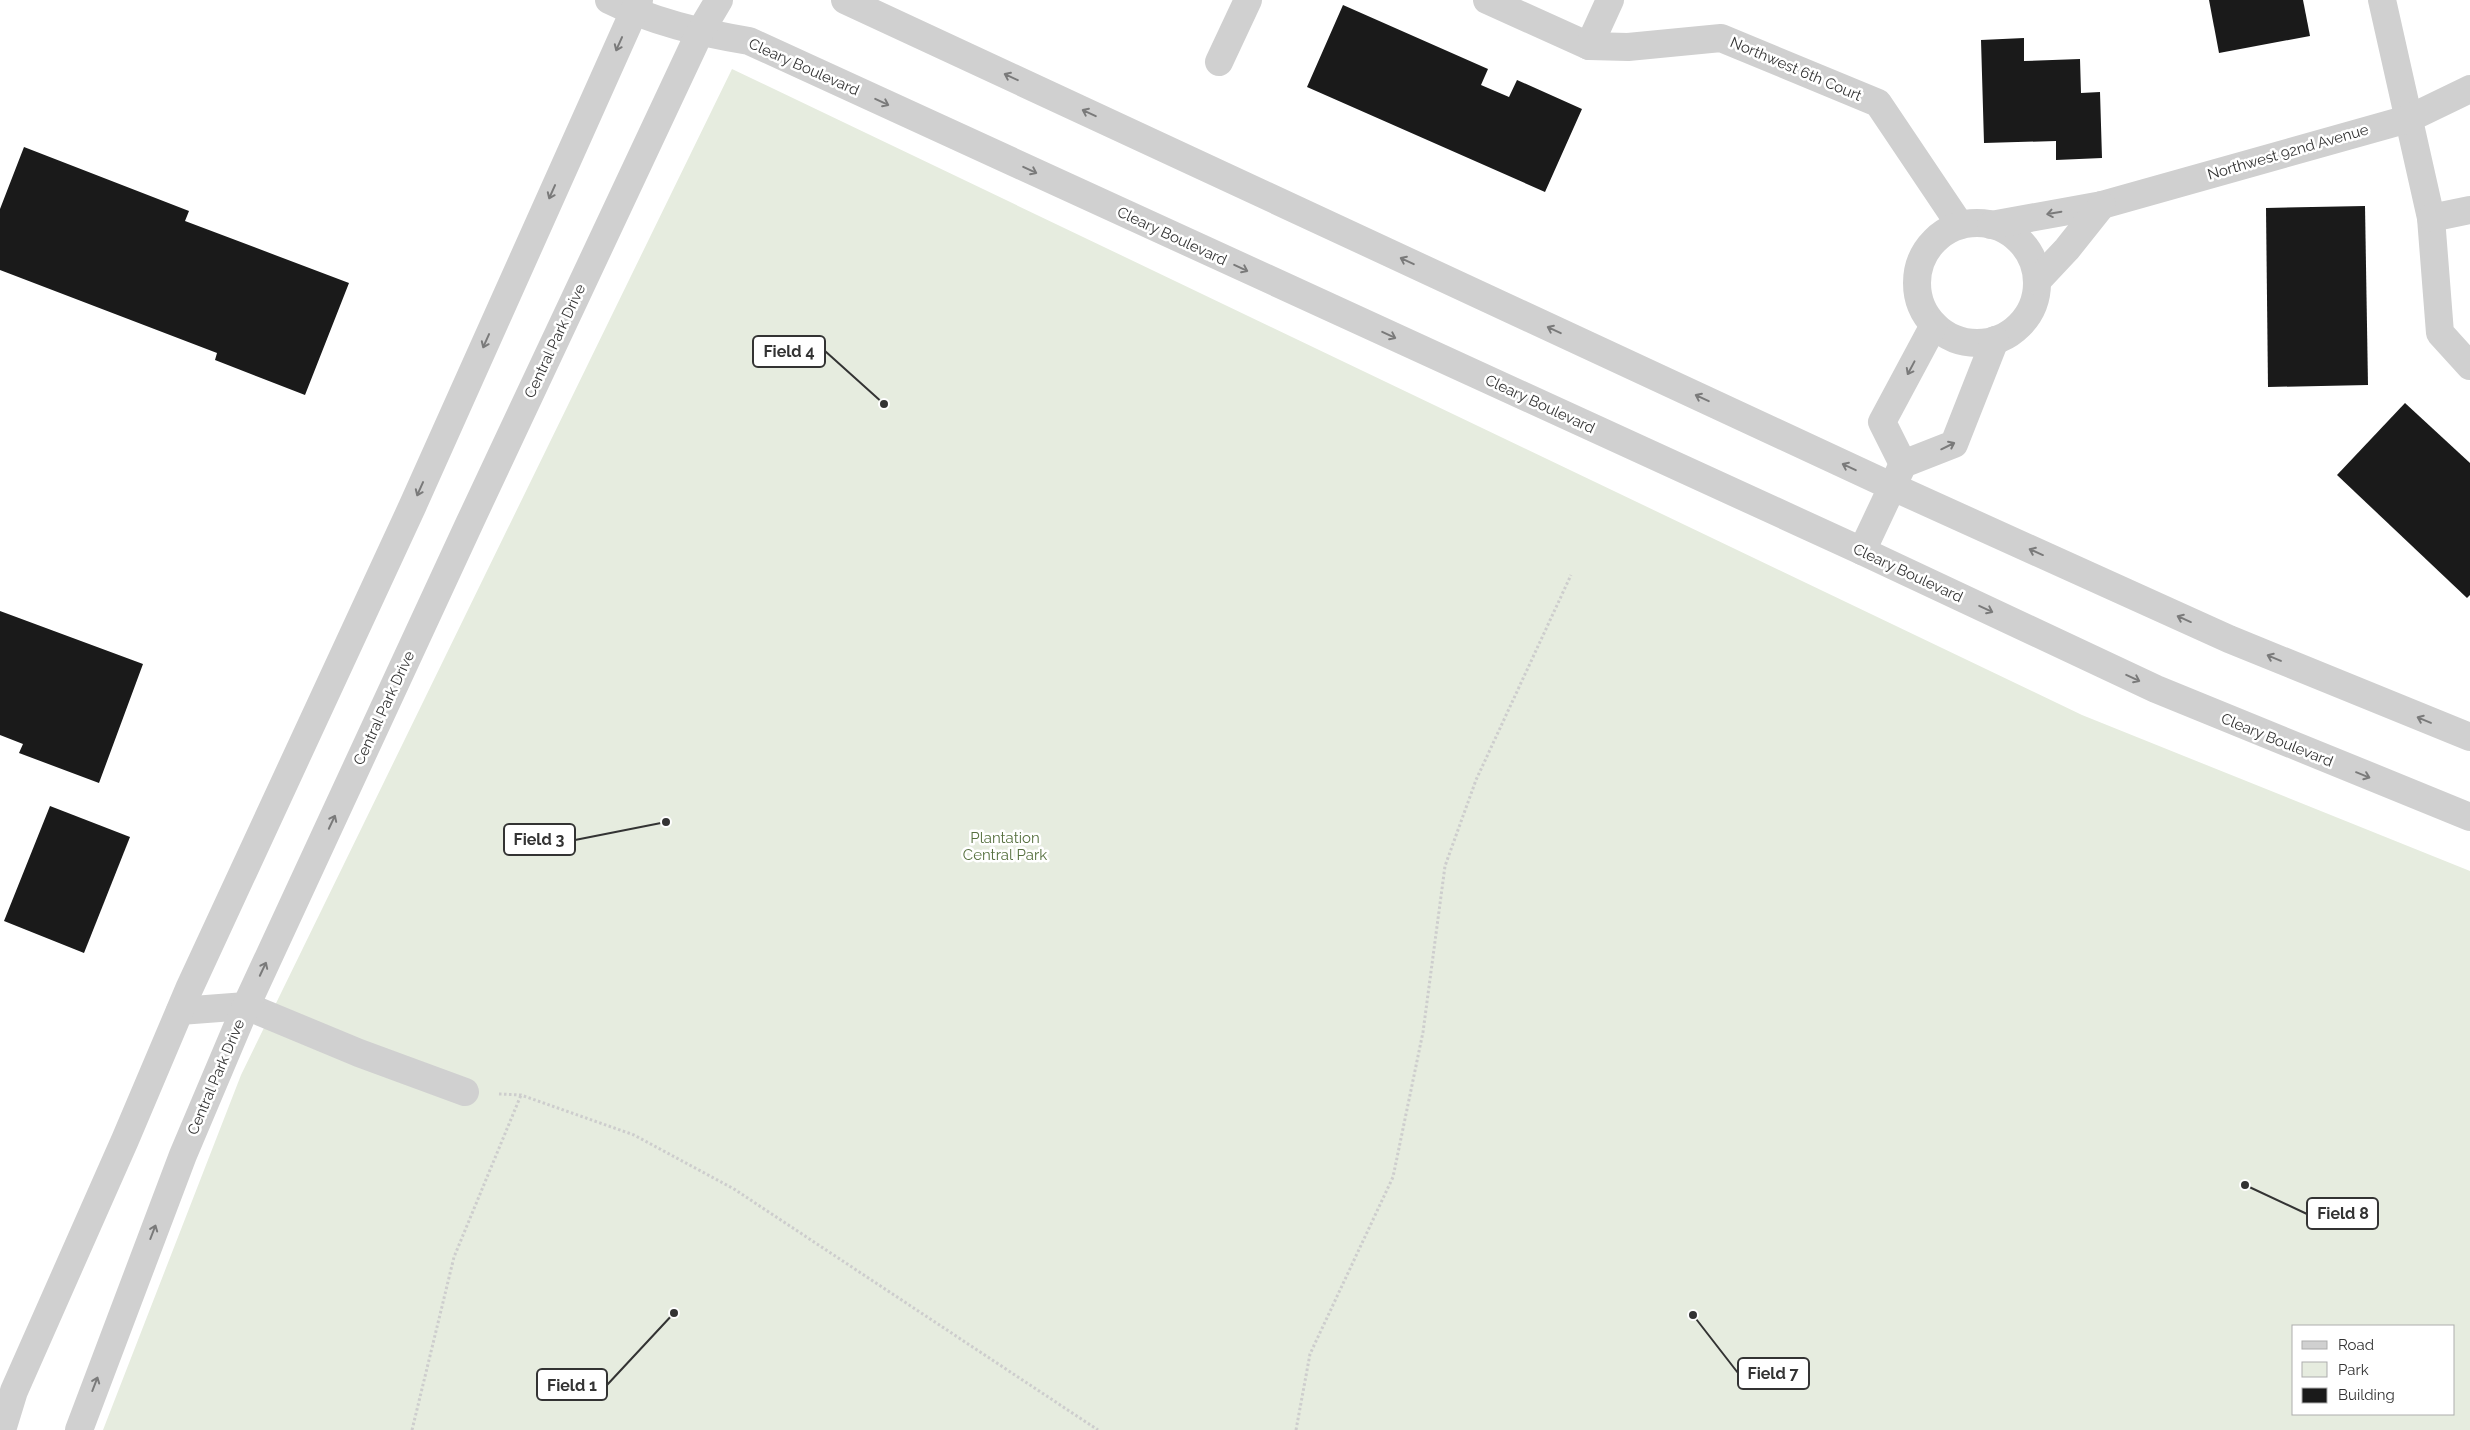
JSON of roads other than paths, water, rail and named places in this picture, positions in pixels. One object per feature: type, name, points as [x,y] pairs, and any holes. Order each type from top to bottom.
[{"type":"street","name":"Cleary Boulevard","points":[[609,0],[636,6],[700,32],[749,41],[1862,551],[2156,689],[2470,817]]},
{"type":"street","name":"Central Park Drive","points":[[80,1430],[183,1155],[246,1006],[700,32],[719,0]]},
{"type":"street","points":[[845,0],[1898,476],[2229,639],[2470,737]]},
{"type":"street","points":[[1219,62],[1248,0]]},
{"type":"street","name":"Northwest 6th Court","points":[[1487,0],[1589,46],[1628,47],[1721,38],[1878,103],[1960,225]]},
{"type":"street","points":[[1589,46],[1610,0]]},
{"type":"street","points":[[2382,0],[2431,218],[2440,333],[2470,366]]},
{"type":"street","points":[[2,1430],[14,1392],[180,1011],[409,514],[636,6]]},
{"type":"street","name":"Northwest 92nd Avenue","points":[[1991,225],[2102,205],[2408,119],[2470,89]]},
{"type":"street","points":[[2037,281],[2067,249],[2102,205]]},
{"type":"street","points":[[2431,218],[2470,210]]},
{"type":"street","points":[[1976,223],[1991,225],[2009,232],[2023,245],[2033,262],[2037,281],[2034,300],[2026,318],[2012,331],[1995,340],[1978,343],[1962,341],[1946,335],[1934,325],[1923,311],[1917,294],[1917,276],[1921,259],[1937,238],[1960,225],[1976,223]]},
{"type":"street","points":[[1898,476],[1882,422],[1934,325]]},
{"type":"street","points":[[1862,551],[1898,476],[1954,444],[1995,340]]},
{"type":"street","points":[[180,1011],[246,1006],[359,1053],[465,1092]]},
{"type":"place","name":"Field 4","points":[[884,404]]},
{"type":"place","name":"Field 3","points":[[666,822]]},
{"type":"place","name":"Field 8","points":[[2245,1185]]},
{"type":"place","name":"Field 1","points":[[674,1313]]},
{"type":"place","name":"Field 7","points":[[1693,1315]]},
{"type":"park label","name":"Plantation Central Park","points":[[1005,846]]}]
